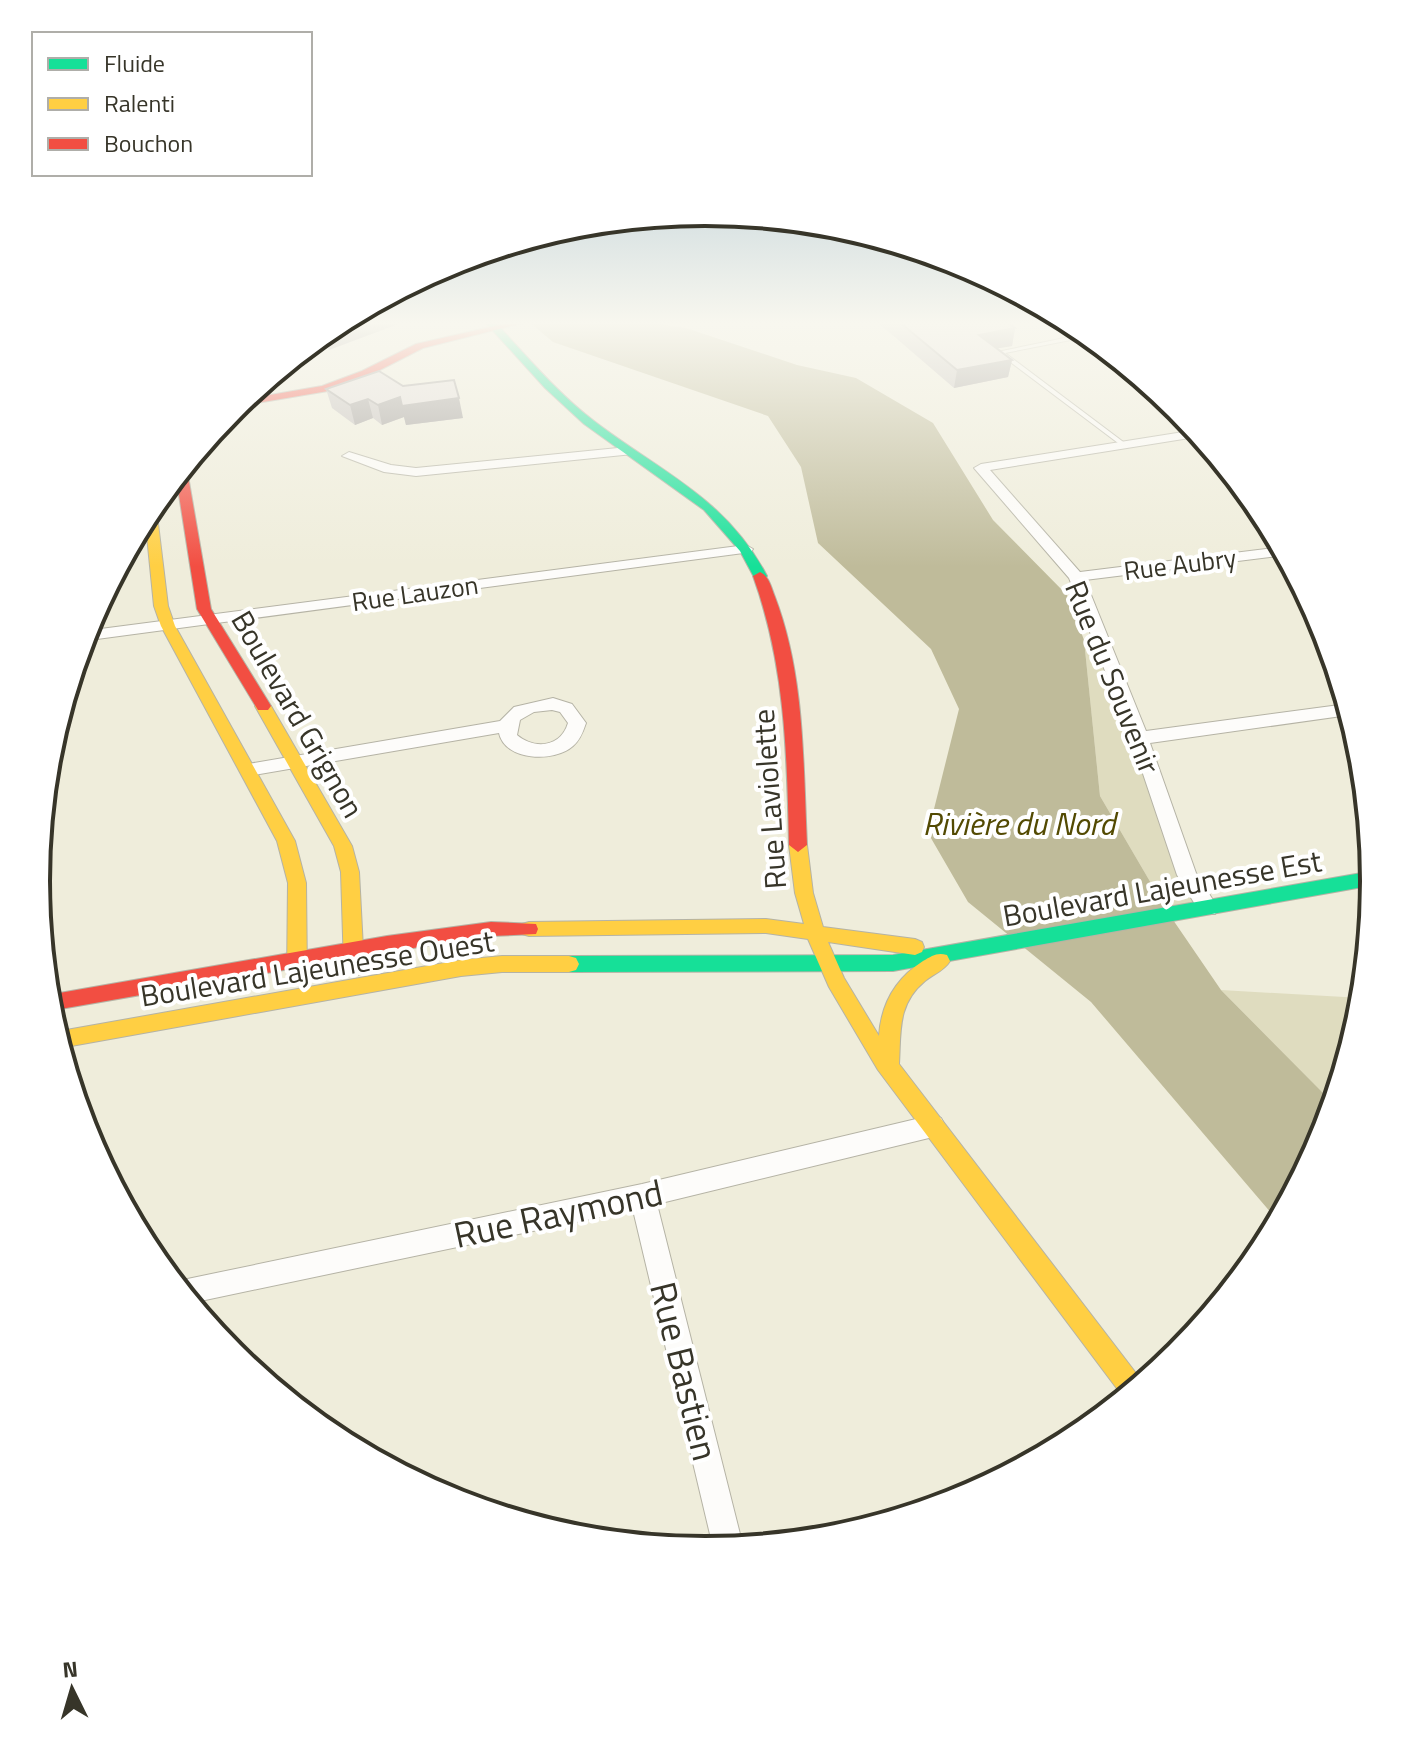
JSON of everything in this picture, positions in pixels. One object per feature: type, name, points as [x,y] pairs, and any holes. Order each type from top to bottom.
[{"type":"street","name":"Rue Laviolette","points":[[567,403],[628,451],[684,488],[719,518],[746,549],[765,588],[784,653],[797,752],[798,849],[805,904],[827,962],[889,1064],[933,1126],[1127,1382]]},
{"type":"street","points":[[1124,445],[1185,435]]},
{"type":"street","name":"Rue du Souvenir","points":[[1124,445],[981,468],[1076,577],[1140,738],[1187,875],[1208,908]]},
{"type":"street","points":[[349,456],[389,469],[416,472],[628,451]]},
{"type":"street","name":"Boulevard Grignon","points":[[183,484],[204,609],[297,760],[343,846],[350,872],[355,987]]},
{"type":"street","points":[[152,529],[161,606],[168,626],[248,770],[293,862],[297,883],[297,997]]},
{"type":"street","name":"Rue Lauzon","points":[[98,634],[746,549]]},
{"type":"street","name":"Rue Aubry","points":[[1076,577],[1272,553]]},
{"type":"street","points":[[1140,738],[1338,711]]},
{"type":"street","points":[[248,770],[507,726]]},
{"type":"street","name":"Boulevard Lajeunesse Est","points":[[827,962],[893,963],[1360,881]]},
{"type":"street","name":"Boulevard Lajeunesse Ouest","points":[[62,1001],[491,929],[766,926],[814,932]]},
{"type":"street","name":"Boulevard Lajeunesse Est","points":[[814,932],[863,942],[960,952]]},
{"type":"street","points":[[889,1064],[887,1028],[898,992],[917,973],[960,952]]},
{"type":"street","name":"Boulevard Lajeunesse Ouest","points":[[69,1038],[461,968],[502,964],[827,962]]},
{"type":"street","name":"Rue Raymond","points":[[194,1290],[642,1196],[933,1126]]},
{"type":"street","name":"Rue Bastien","points":[[642,1196],[725,1535]]},
{"type":"lane","points":[[1068,403],[1124,445]]},
{"type":"shaded area","points":[[1101,639],[1208,908],[1169,914],[1100,796],[1084,640]]},
{"type":"shaded area","points":[[1221,990],[1349,997],[1338,1050],[1324,1094]]},
{"type":"water","name":"Rivière du Nord","points":[[731,403],[899,403],[933,423],[993,520],[1067,595],[1084,640],[1100,796],[1169,914],[1221,990],[1324,1094],[1310,1131],[1270,1211],[1091,1002],[968,902],[928,833],[959,709],[931,649],[818,543],[801,467],[768,416]]},
{"type":"traffic: fast","points":[[568,403],[588,422],[708,507],[729,527],[760,576]]},
{"type":"traffic: fast","points":[[569,964],[893,963],[1360,880]]},
{"type":"traffic: slow","points":[[152,529],[161,606],[168,626],[286,841],[297,883],[297,976]]},
{"type":"traffic: slow","points":[[263,706],[343,846],[350,872],[354,968]]},
{"type":"traffic: slow","points":[[798,845],[804,893],[817,938],[859,1023],[914,1102],[1126,1382]]},
{"type":"traffic: slow","points":[[529,929],[766,926],[915,947]]},
{"type":"traffic: slow","points":[[889,1063],[889,1029],[896,1002],[912,981],[940,961]]},
{"type":"traffic: slow","points":[[69,1038],[461,968],[502,964],[569,964]]},
{"type":"traffic: jam","points":[[183,484],[204,609],[263,706]]},
{"type":"traffic: jam","points":[[760,576],[772,609],[788,675],[798,845]]},
{"type":"traffic: jam","points":[[62,1001],[387,944],[491,929],[529,929]]}]
